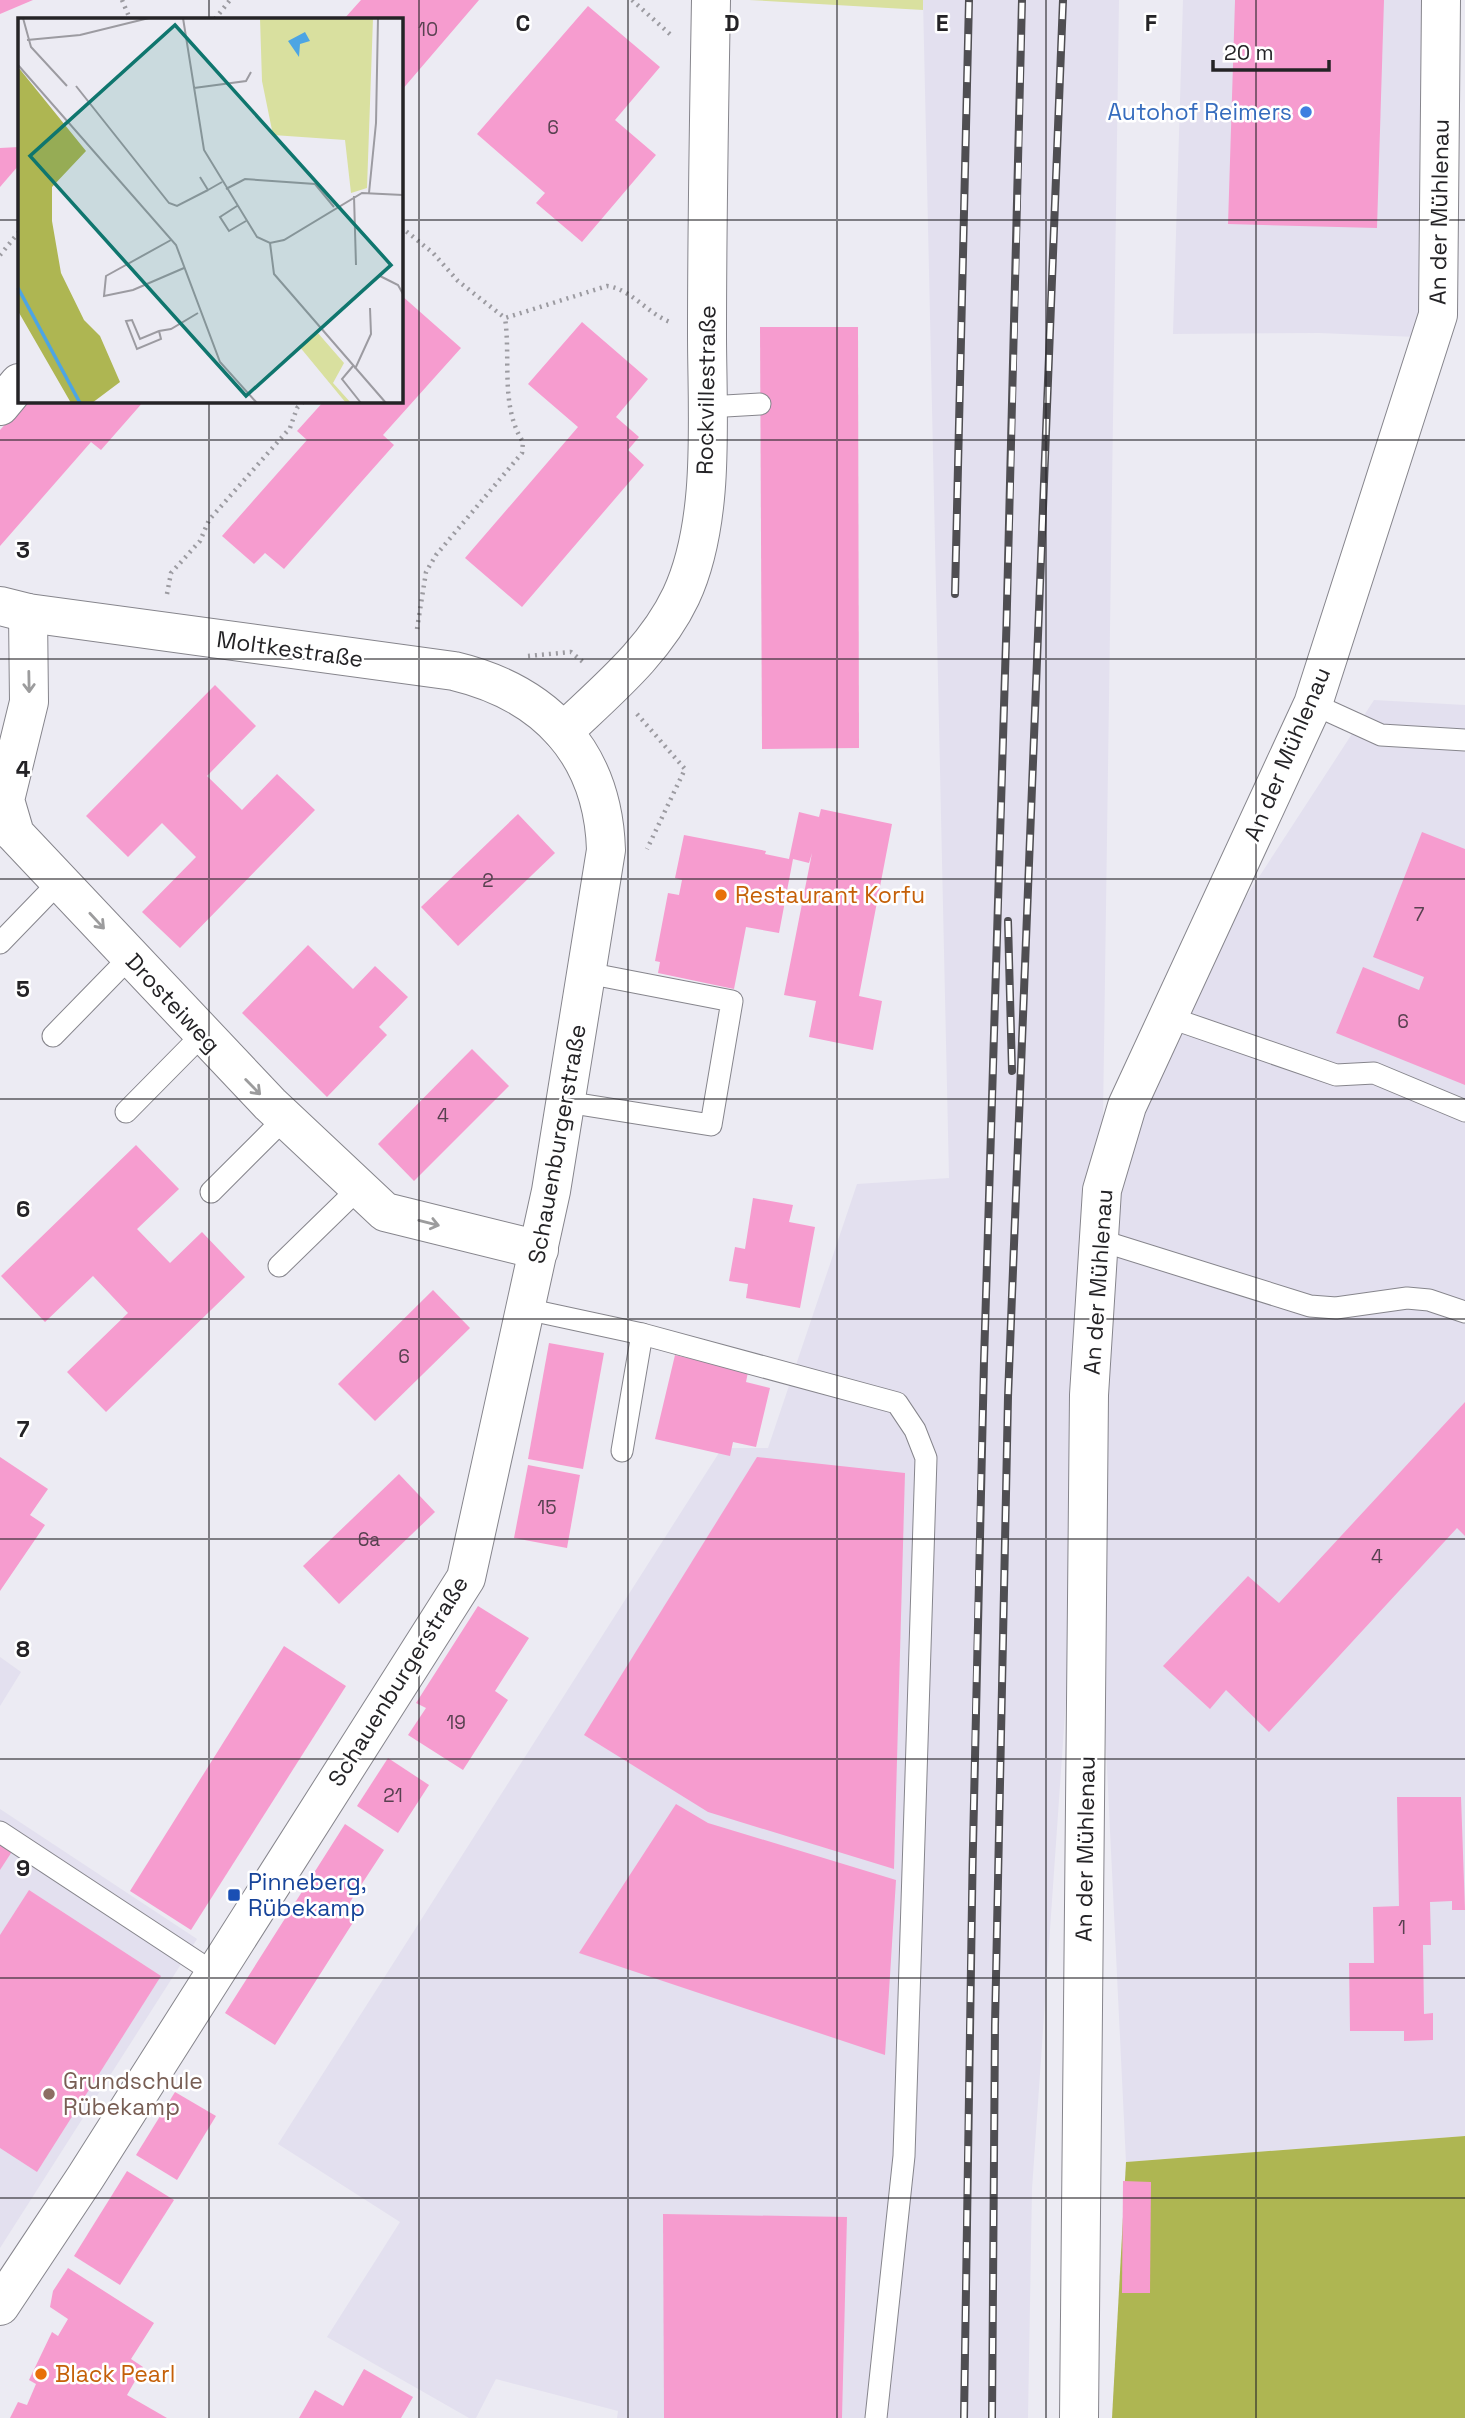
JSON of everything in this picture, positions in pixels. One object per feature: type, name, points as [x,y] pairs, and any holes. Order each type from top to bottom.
[{"type":"street","name":"Rockvillestraße","points":[[563,732],[646,651],[667,622],[681,596],[700,538],[708,434],[710,0]]},
{"type":"street","name":"An der Mühlenau","points":[[1079,2418],[1090,1395],[1101,1190],[1127,1107],[1313,704],[1438,315],[1441,0]]},
{"type":"street","points":[[0,406],[18,384]]},
{"type":"street","name":"Moltkestraße","points":[[14,610],[454,671],[498,685],[533,704],[563,732]]},
{"type":"street","name":"Drosteiweg","points":[[14,610],[29,702],[5,800],[15,834],[285,1118],[385,1212],[539,1250]]},
{"type":"street","name":"Schauenburgerstraße","points":[[0,2306],[85,2178],[466,1578],[539,1250],[603,880],[606,827],[597,788],[578,750],[563,732]]},
{"type":"lane","points":[[708,407],[760,404]]},
{"type":"lane","points":[[1313,704],[1381,735],[1465,740]]},
{"type":"lane","points":[[0,943],[60,881]]},
{"type":"lane","points":[[53,1036],[130,957]]},
{"type":"lane","points":[[566,1102],[711,1125],[732,1001],[587,974]]},
{"type":"lane","points":[[1168,1017],[1336,1075],[1374,1073],[1465,1111]]},
{"type":"lane","points":[[127,1112],[203,1034]]},
{"type":"lane","points":[[211,1192],[285,1118]]},
{"type":"lane","points":[[279,1266],[359,1188]]},
{"type":"lane","points":[[1099,1240],[1310,1306],[1336,1308],[1407,1298],[1429,1300],[1465,1312]]},
{"type":"lane","points":[[526,1309],[642,1334],[898,1403],[915,1430],[926,1458],[904,2156],[876,2418]]},
{"type":"lane","points":[[622,1451],[642,1334]]},
{"type":"lane","points":[[0,1832],[214,1973]]},
{"type":"path","points":[[122,0],[130,18]]},
{"type":"path","points":[[216,18],[230,0]]},
{"type":"path","points":[[402,228],[433,253],[458,281],[505,318],[509,406],[514,428],[523,442],[522,453],[436,555],[426,572],[413,665]]},
{"type":"path","points":[[0,255],[18,233]]},
{"type":"path","points":[[505,318],[607,286],[619,288],[657,317],[707,336]]},
{"type":"path","points":[[161,631],[171,573],[200,541],[209,520],[290,428],[297,408],[303,402]]},
{"type":"shaded area","points":[[923,0],[1119,0],[1102,1188],[1168,1017],[1374,700],[1465,705],[1465,2136],[1126,2162],[1089,1395],[1095,1281],[1032,2189],[1028,2418],[617,2418],[618,2411],[496,2379],[476,2418],[469,2418],[327,2337],[400,2222],[278,2144],[722,1448],[768,1448],[857,1184],[949,1178]]},
{"type":"shaded area","points":[[1183,0],[1427,0],[1426,320],[1416,337],[1319,333],[1173,334]]},
{"type":"shaded area","points":[[0,1657],[21,1672],[0,1706]]},
{"type":"shaded area","name":"Grundschule Rübekamp","points":[[0,1809],[197,1939],[0,2248]]},
{"type":"green space","points":[[749,0],[923,0],[923,10]]},
{"type":"green space","points":[[1465,2136],[1465,2418],[1112,2418],[1126,2162]]},
{"type":"building","points":[[0,0],[33,0],[0,14]]},
{"type":"building","points":[[361,0],[479,0],[402,90],[402,18],[345,18]]},
{"type":"building","name":"Autohof Reimers","points":[[1235,0],[1384,0],[1377,228],[1228,224]]},
{"type":"building","points":[[588,6],[660,67],[615,120],[656,155],[582,242],[536,203],[545,193],[477,134]]},
{"type":"building","points":[[18,147],[18,166],[0,187],[0,148]]},
{"type":"building","points":[[402,296],[461,348],[383,435],[394,445],[284,569],[265,553],[254,564],[222,536],[307,440],[297,431],[323,402],[402,402]]},
{"type":"building","points":[[582,322],[648,379],[616,417],[639,437],[628,450],[644,465],[522,607],[465,558],[578,427],[528,384]]},
{"type":"building","points":[[760,327],[858,327],[859,748],[762,749]]},
{"type":"building","points":[[25,402],[143,402],[101,450],[91,442],[0,546],[0,430]]},
{"type":"building","points":[[215,685],[256,726],[207,776],[242,810],[277,774],[315,810],[180,948],[142,912],[196,857],[162,823],[128,857],[86,816]]},
{"type":"building","points":[[821,809],[892,824],[859,996],[882,1001],[873,1050],[809,1037],[816,1001],[784,995],[812,853],[809,863],[793,859],[779,933],[746,927],[734,989],[658,973],[660,962],[655,961],[668,893],[679,895],[682,880],[675,878],[684,835],[766,851],[765,854],[789,859],[799,812],[819,817]]},
{"type":"building","points":[[518,814],[555,853],[458,946],[421,907]]},
{"type":"building","points":[[1422,832],[1465,849],[1465,1085],[1336,1033],[1363,967],[1419,990],[1424,977],[1373,957]]},
{"type":"building","points":[[308,945],[353,989],[375,966],[408,997],[379,1027],[387,1035],[327,1097],[242,1013]]},
{"type":"building","points":[[472,1049],[509,1086],[414,1181],[378,1144]]},
{"type":"building","points":[[136,1145],[179,1189],[137,1229],[170,1263],[202,1232],[245,1277],[106,1412],[67,1372],[128,1313],[93,1276],[45,1322],[1,1276]]},
{"type":"building","points":[[753,1198],[793,1205],[789,1222],[815,1227],[800,1308],[746,1298],[748,1284],[729,1281],[735,1247],[745,1249]]},
{"type":"building","points":[[433,1290],[470,1328],[375,1421],[338,1384]]},
{"type":"building","points":[[549,1343],[604,1353],[583,1469],[528,1459]]},
{"type":"building","points":[[675,1355],[748,1372],[746,1382],[770,1388],[756,1447],[733,1442],[730,1456],[655,1439]]},
{"type":"building","points":[[1465,1402],[1465,1536],[1457,1528],[1269,1732],[1226,1690],[1210,1709],[1163,1666],[1248,1576],[1279,1603]]},
{"type":"building","points":[[0,1457],[48,1489],[30,1515],[45,1525],[0,1591]]},
{"type":"building","points":[[757,1457],[905,1473],[894,1869],[708,1812],[584,1735]]},
{"type":"building","points":[[528,1465],[580,1475],[567,1548],[514,1538]]},
{"type":"building","points":[[399,1474],[435,1512],[339,1604],[303,1566]]},
{"type":"building","points":[[478,1606],[529,1638],[495,1691],[508,1700],[463,1770],[408,1735],[426,1708],[416,1703]]},
{"type":"building","points":[[284,1646],[346,1686],[191,1930],[130,1891]]},
{"type":"building","points":[[388,1758],[429,1785],[398,1833],[357,1806]]},
{"type":"building","points":[[1397,1797],[1461,1797],[1465,1910],[1452,1910],[1452,1901],[1430,1902],[1431,1945],[1423,1945],[1424,2014],[1433,2013],[1433,2040],[1404,2041],[1404,2031],[1350,2031],[1349,1963],[1374,1963],[1373,1907],[1399,1906]]},
{"type":"building","points":[[676,1804],[708,1823],[896,1880],[885,2055],[579,1953]]},
{"type":"building","points":[[345,1824],[384,1850],[350,1902],[361,1910],[275,2045],[225,2013]]},
{"type":"building","points":[[0,1842],[13,1850],[0,1870]]},
{"type":"building","name":"Grundschule Rübekamp","points":[[29,1890],[161,1976],[37,2172],[0,2148],[0,1935]]},
{"type":"building","points":[[175,2092],[216,2116],[177,2180],[136,2155]]},
{"type":"building","points":[[127,2171],[174,2200],[120,2285],[74,2256]]},
{"type":"building","points":[[1123,2181],[1151,2182],[1150,2293],[1122,2293]]},
{"type":"building","points":[[663,2214],[847,2217],[842,2418],[664,2418]]},
{"type":"building","points":[[68,2268],[154,2323],[131,2359],[143,2367],[127,2395],[167,2418],[10,2418],[18,2402],[27,2405],[36,2384],[29,2380],[52,2332],[58,2336],[68,2319],[50,2307],[53,2291]]},
{"type":"building","points":[[364,2369],[413,2397],[401,2418],[299,2418],[315,2390],[343,2406]]},
{"type":"railway","points":[[955,594],[969,0]]},
{"type":"railway","points":[[964,2418],[980,1493],[1010,510],[1022,0]]},
{"type":"railway","points":[[992,2418],[995,2025],[1008,1397],[1063,0]]},
{"type":"railway","points":[[1008,921],[1012,1071]]},
{"type":"place","name":"Autohof Reimers","points":[[1306,112]]},
{"type":"place","name":"Restaurant Korfu","points":[[721,895]]},
{"type":"place","name":"Pinneberg, Rübekamp","points":[[234,1895]]},
{"type":"place","name":"Grundschule Rübekamp","points":[[49,2094]]},
{"type":"place","name":"Black Pearl","points":[[41,2374]]}]
